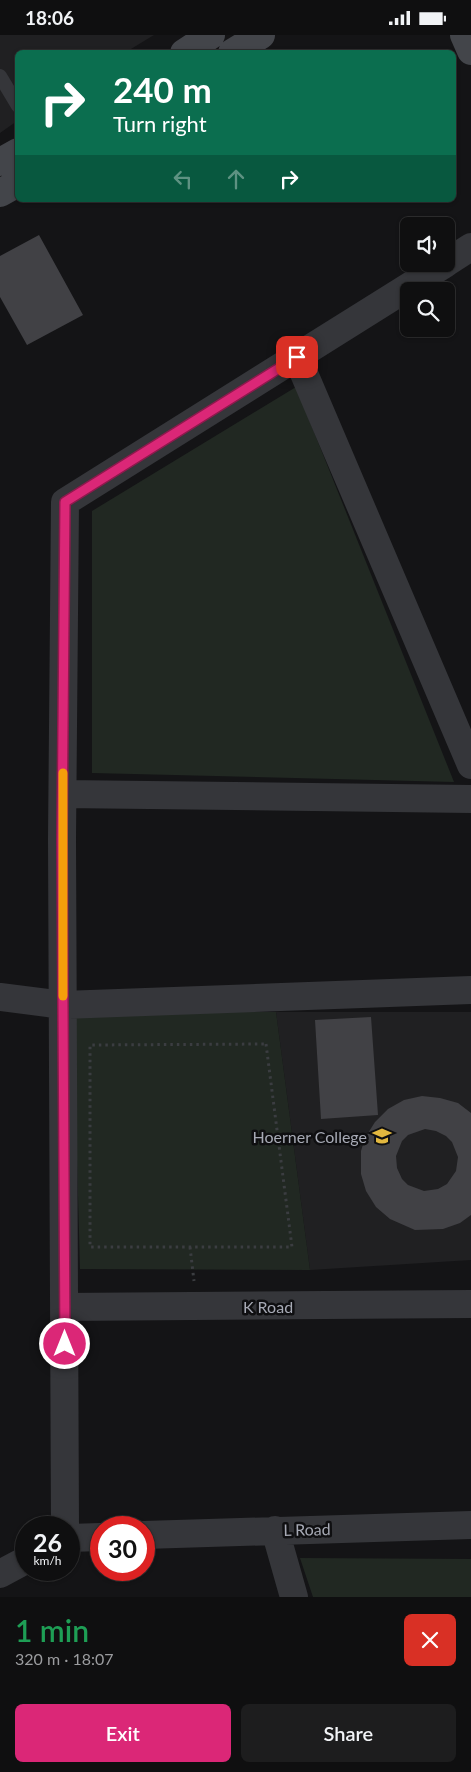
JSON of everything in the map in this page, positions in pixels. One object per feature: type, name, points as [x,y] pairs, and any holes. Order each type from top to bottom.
[{"type":"main road","points":[[188,50],[211,35]]},
{"type":"main road","points":[[237,50],[261,35]]},
{"type":"main road","points":[[464,35],[471,51]]},
{"type":"main road","points":[[0,162],[15,154]]},
{"type":"main road","points":[[0,193],[15,185]]},
{"type":"street","points":[[455,257],[471,247]]},
{"type":"street","points":[[66,1516],[63,1005],[65,502],[432,272]]},
{"type":"street","points":[[297,357],[471,765]]},
{"type":"street","points":[[63,794],[471,799]]},
{"type":"street","points":[[0,997],[63,1005],[471,990]]},
{"type":"street","name":"K Road","points":[[64,1307],[471,1305]]},
{"type":"street","name":"L Road","points":[[155,1535],[471,1525]]},
{"type":"street","points":[[275,1530],[294,1597]]},
{"type":"street","points":[[0,1574],[15,1566]]},
{"type":"lane","points":[[0,76],[15,101]]},
{"type":"path","points":[[266,1044],[292,1247],[190,1247],[90,1247],[90,1045],[266,1044]]},
{"type":"path","points":[[190,1247],[196,1306]]},
{"type":"shaded area","points":[[0,35],[154,35],[129,50],[15,50],[15,122],[0,133]]},
{"type":"shaded area","points":[[296,387],[454,782],[92,773],[92,511]]},
{"type":"shaded area","points":[[73,1012],[276,1012],[310,1270],[80,1269]]},
{"type":"shaded area","name":"Hoerner College","points":[[276,1012],[471,1012],[471,1260],[310,1270]]},
{"type":"shaded area","points":[[300,1558],[471,1559],[471,1597],[313,1597]]},
{"type":"building","points":[[39,235],[83,315],[27,345],[0,297],[0,256]]},
{"type":"building","points":[[371,1017],[378,1115],[321,1119],[315,1020]]},
{"type":"building","points":[[422,1096],[440,1098],[458,1103],[471,1113],[471,1215],[460,1223],[443,1229],[415,1230],[390,1219],[376,1207],[366,1191],[361,1174],[361,1151],[365,1138],[375,1122],[388,1109],[404,1100]],"holes":[[[425,1129],[436,1131],[446,1136],[452,1142],[458,1157],[456,1171],[447,1184],[438,1189],[424,1191],[408,1185],[402,1179],[397,1168],[396,1156],[402,1141],[408,1135]]]},
{"type":"slow traffic","points":[[63,773],[63,996]]},
{"type":"place","name":"Hoerner College","points":[[382,1136]]},
{"type":"route","points":[[65,1344],[62,839],[65,502],[297,357]]}]
